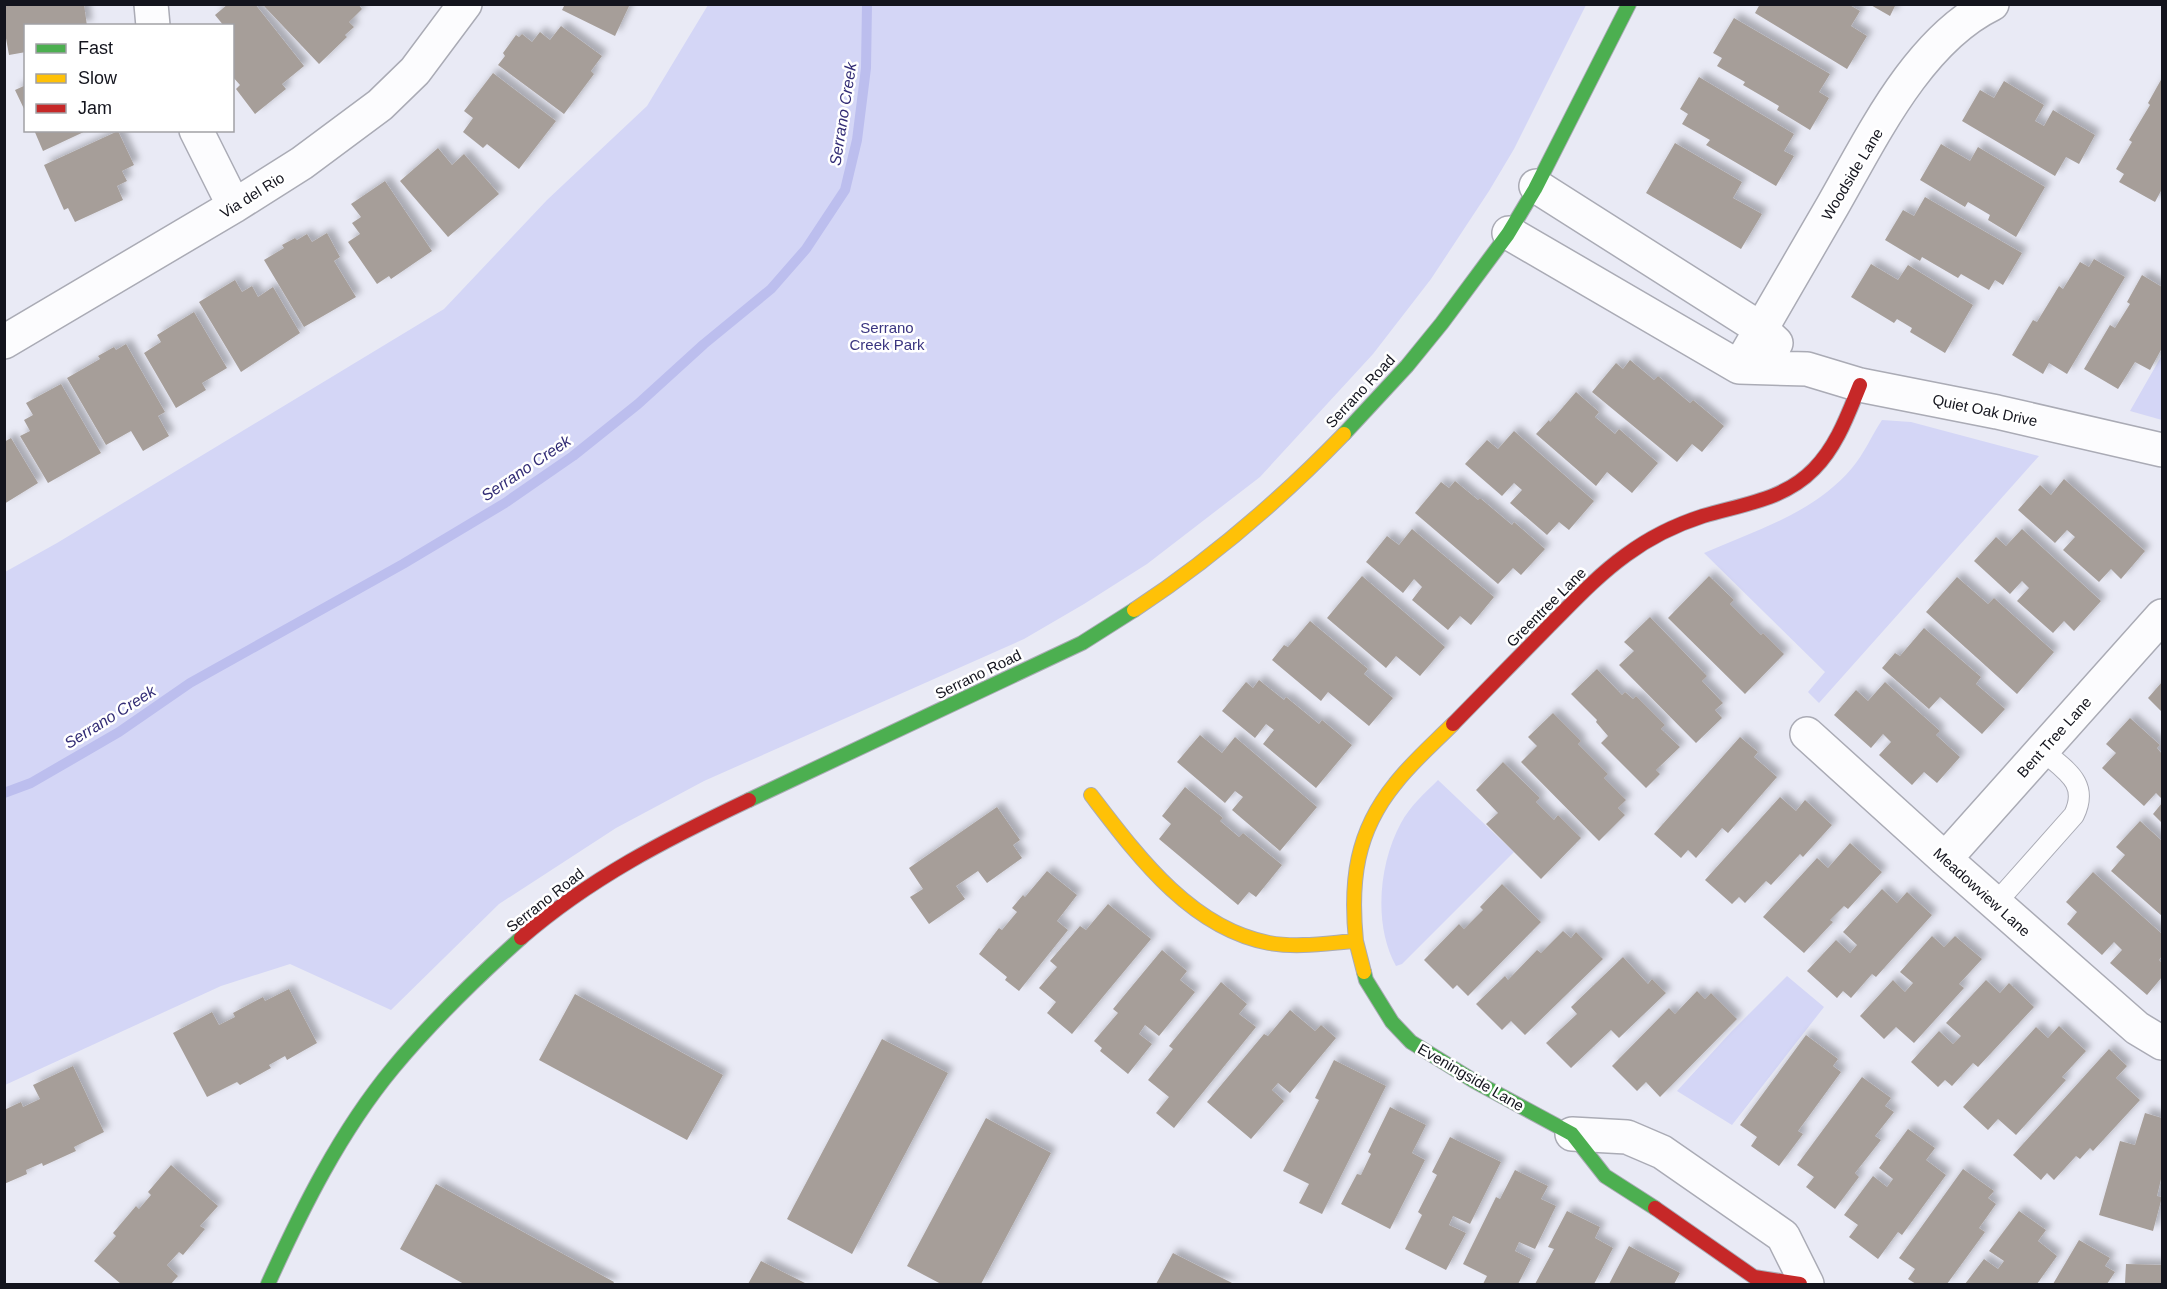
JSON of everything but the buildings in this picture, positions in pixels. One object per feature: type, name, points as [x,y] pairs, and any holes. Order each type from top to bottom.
[{"type":"street","points":[[151,4],[153,24]]},
{"type":"street","name":"Via del Rio","points":[[4,342],[234,206],[302,163],[380,105],[415,71],[465,4]]},
{"type":"street","name":"Serrano Road","points":[[268,1284],[295,1224],[312,1193],[348,1131],[392,1069],[443,1011],[551,912],[609,872],[671,837],[1082,643],[1145,603],[1222,545],[1288,488],[1365,413],[1438,328],[1509,232],[1536,186],[1629,4]]},
{"type":"street","name":"Woodside Lane","points":[[1739,367],[1862,154],[1916,68],[1936,46],[1975,12],[1992,4]]},
{"type":"street","points":[[197,132],[234,206]]},
{"type":"street","name":"Quiet Oak Drive","points":[[1536,186],[1761,329],[1807,369]]},
{"type":"street","name":"Quiet Oak Drive","points":[[1509,232],[1739,367],[1807,369],[1860,385],[1997,412],[2163,450]]},
{"type":"street","name":"Greentree Lane","points":[[1356,941],[1353,895],[1361,841],[1379,805],[1395,783],[1599,576],[1625,554],[1653,537],[1682,524],[1779,494],[1792,488],[1812,472],[1837,440],[1860,385]]},
{"type":"street","name":"Bent Tree Lane","points":[[1945,860],[2163,616]]},
{"type":"street","name":"Meadowview Lane","points":[[1807,734],[1945,860],[2137,1028],[2163,1043]]},
{"type":"street","points":[[1091,795],[1127,842],[1171,888],[1214,924],[1231,933],[1270,944],[1312,945],[1356,941]]},
{"type":"street","name":"Eveningside Lane","points":[[1356,941],[1360,963],[1372,990],[1392,1022],[1411,1042],[1474,1082],[1572,1134],[1605,1176],[1681,1225],[1754,1277],[1800,1284]]},
{"type":"street","name":"Eveningside Lane","points":[[1572,1134],[1627,1137],[1662,1152],[1783,1236],[1807,1284]]},
{"type":"lane","points":[[1995,904],[2074,815],[2079,804],[2080,792],[2076,782],[2042,750]]},
{"type":"green space","name":"Serrano Creek Park","points":[[708,5],[1586,5],[1514,149],[1489,191],[1431,279],[1373,354],[1260,477],[1147,564],[1024,639],[704,781],[616,828],[499,904],[391,1010],[290,964],[221,986],[5,1085],[5,572],[57,543],[444,309],[547,200],[647,106]]},
{"type":"green space","points":[[2162,355],[2162,420],[2130,411]]},
{"type":"green space","points":[[1882,420],[1911,422],[2039,456],[1819,703],[1808,692],[1825,672],[1704,553],[1784,519],[1820,497],[1852,468]]},
{"type":"green space","points":[[1438,780],[1514,852],[1402,964],[1396,966],[1384,932],[1382,913],[1384,875],[1388,856],[1401,823],[1418,800]]},
{"type":"green space","points":[[1787,976],[1824,1007],[1732,1125],[1677,1091],[1731,1032]]},
{"type":"waterway","name":"Serrano Creek","points":[[4,793],[31,783],[119,732],[190,683],[403,564],[505,503],[573,456],[638,404],[704,344],[771,289],[806,249],[845,190],[857,140],[866,68],[867,4]]},
{"type":"traffic: fast","points":[[1344,434],[1407,366],[1508,234],[1535,189],[1629,4]]},
{"type":"traffic: fast","points":[[749,800],[1082,643],[1134,610]]},
{"type":"traffic: fast","points":[[268,1284],[323,1172],[374,1093],[393,1068],[439,1017],[521,938]]},
{"type":"traffic: fast","points":[[1364,972],[1366,980],[1392,1022],[1411,1042],[1474,1081],[1572,1134],[1605,1176],[1655,1208]]},
{"type":"traffic: slow","points":[[1134,610],[1190,571],[1244,528],[1344,434]]},
{"type":"traffic: slow","points":[[1356,941],[1355,878],[1364,839],[1372,820],[1382,802],[1402,776],[1453,724]]},
{"type":"traffic: slow","points":[[1091,795],[1127,841],[1168,886],[1214,922],[1241,935],[1269,943],[1302,945],[1356,941],[1364,972]]},
{"type":"traffic: jam","points":[[1453,724],[1586,589],[1615,563],[1653,538],[1682,524],[1762,500],[1790,488],[1802,479],[1814,469],[1829,450],[1860,385]]},
{"type":"traffic: jam","points":[[521,938],[547,916],[630,861],[749,800]]},
{"type":"traffic: jam","points":[[1655,1208],[1754,1277],[1800,1284]]}]
